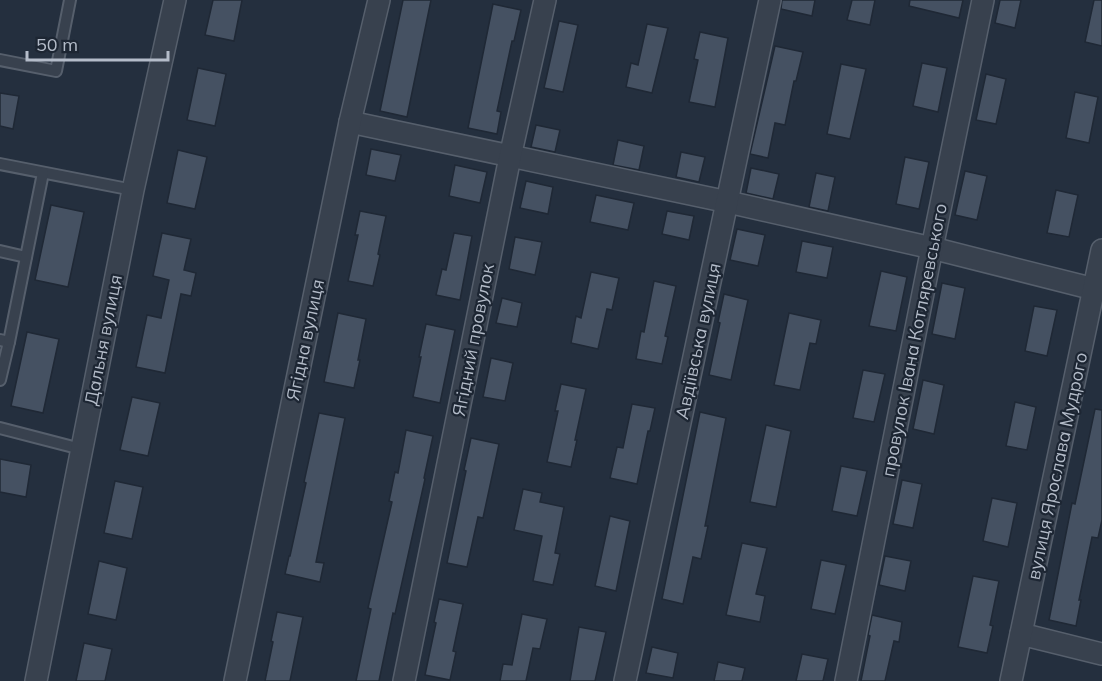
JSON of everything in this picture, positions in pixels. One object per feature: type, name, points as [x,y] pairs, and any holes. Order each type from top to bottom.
[{"type":"street","name":"Дальня вулиця","points":[[36,681],[133,190],[176,0]]},
{"type":"street","name":"Ягідна вулиця","points":[[235,681],[350,122],[379,0]]},
{"type":"street","name":"Ягідний провулок","points":[[404,681],[510,157],[545,0]]},
{"type":"street","name":"Авдіївська вулиця","points":[[625,681],[770,0]]},
{"type":"street","name":"провулок Івана Котляревського","points":[[846,681],[983,0]]},
{"type":"street","points":[[350,122],[728,202],[932,248],[1098,289]]},
{"type":"street","name":"вулиця Ярослава Мудрого","points":[[1011,681],[1098,289],[1102,250]]},
{"type":"street","points":[[1021,634],[1102,654]]},
{"type":"lane","points":[[0,60],[56,71],[70,0]]},
{"type":"lane","points":[[0,164],[133,190]]},
{"type":"lane","points":[[0,380],[5,341],[26,257],[43,173]]},
{"type":"lane","points":[[0,251],[26,257]]},
{"type":"lane","points":[[0,428],[81,449]]},
{"type":"building","points":[[213,0],[242,0],[234,41],[205,35]]},
{"type":"building","points":[[403,0],[431,0],[407,117],[380,111]]},
{"type":"building","points":[[782,0],[815,0],[812,16],[781,9]]},
{"type":"building","points":[[852,0],[875,0],[870,25],[847,20]]},
{"type":"building","points":[[910,0],[963,0],[959,18],[909,6]]},
{"type":"building","points":[[1000,0],[1021,0],[1015,28],[995,23]]},
{"type":"building","points":[[1094,0],[1102,0],[1102,46],[1085,42]]},
{"type":"building","points":[[493,4],[521,10],[497,111],[501,112],[497,134],[468,128]]},
{"type":"building","points":[[559,21],[578,25],[563,92],[544,88]]},
{"type":"building","points":[[647,24],[668,28],[652,93],[626,87],[631,63],[638,65]]},
{"type":"building","points":[[700,32],[728,38],[715,107],[689,102],[698,60],[694,59]]},
{"type":"building","points":[[775,46],[803,52],[785,125],[775,123],[768,158],[750,154]]},
{"type":"building","points":[[922,63],[947,68],[938,112],[913,106]]},
{"type":"building","points":[[841,64],[866,69],[850,139],[827,134]]},
{"type":"building","points":[[198,68],[226,74],[215,126],[187,120]]},
{"type":"building","points":[[986,74],[1006,79],[996,124],[976,120]]},
{"type":"building","points":[[1075,92],[1098,97],[1089,143],[1066,138]]},
{"type":"building","points":[[0,93],[19,96],[13,129],[0,126]]},
{"type":"building","points":[[536,125],[560,130],[555,152],[531,147]]},
{"type":"building","points":[[618,140],[644,146],[639,170],[613,165]]},
{"type":"building","points":[[371,149],[401,155],[395,181],[366,175]]},
{"type":"building","points":[[178,150],[207,157],[195,209],[167,203]]},
{"type":"building","points":[[681,152],[705,157],[699,182],[676,177]]},
{"type":"building","points":[[905,157],[929,162],[919,209],[896,204]]},
{"type":"building","points":[[455,165],[487,172],[480,203],[449,196]]},
{"type":"building","points":[[751,168],[779,174],[773,199],[746,193]]},
{"type":"building","points":[[965,171],[987,176],[977,220],[955,215]]},
{"type":"building","points":[[816,173],[835,177],[828,211],[809,207]]},
{"type":"building","points":[[526,181],[553,187],[548,214],[520,208]]},
{"type":"building","points":[[1056,190],[1078,195],[1069,237],[1047,233]]},
{"type":"building","points":[[596,195],[634,203],[628,230],[590,222]]},
{"type":"building","points":[[51,205],[84,212],[68,287],[35,280]]},
{"type":"building","points":[[360,211],[386,216],[373,286],[348,281],[358,235],[355,235]]},
{"type":"building","points":[[667,211],[694,216],[689,240],[662,234]]},
{"type":"building","points":[[737,229],[765,235],[758,266],[730,260]]},
{"type":"building","points":[[162,233],[191,239],[184,270],[196,273],[191,296],[181,294],[165,373],[136,367],[147,315],[161,318],[169,280],[153,276]]},
{"type":"building","points":[[454,233],[472,236],[460,300],[436,295],[442,269],[446,270]]},
{"type":"building","points":[[515,237],[542,242],[535,275],[509,269]]},
{"type":"building","points":[[802,241],[833,247],[827,278],[796,272]]},
{"type":"building","points":[[881,271],[907,277],[896,331],[869,326]]},
{"type":"building","points":[[591,272],[619,278],[612,310],[607,309],[598,349],[571,343],[576,316],[581,318]]},
{"type":"building","points":[[654,281],[676,286],[665,336],[668,337],[662,364],[636,359]]},
{"type":"building","points":[[942,283],[965,288],[955,339],[932,334]]},
{"type":"building","points":[[724,294],[748,300],[731,380],[709,375]]},
{"type":"building","points":[[502,298],[522,303],[517,327],[496,323]]},
{"type":"building","points":[[1034,306],[1057,310],[1047,356],[1025,351]]},
{"type":"building","points":[[338,313],[366,319],[354,388],[324,382]]},
{"type":"building","points":[[789,313],[821,320],[816,344],[810,343],[800,390],[774,385]]},
{"type":"building","points":[[426,324],[455,330],[440,403],[413,397]]},
{"type":"building","points":[[27,332],[59,339],[43,413],[11,406]]},
{"type":"building","points":[[491,358],[513,363],[505,401],[483,397]]},
{"type":"building","points":[[863,370],[885,374],[874,422],[853,418]]},
{"type":"building","points":[[923,380],[944,385],[934,434],[913,429]]},
{"type":"building","points":[[561,384],[586,389],[571,467],[547,462],[558,411],[555,411]]},
{"type":"building","points":[[132,397],[160,403],[148,456],[120,450]]},
{"type":"building","points":[[1015,402],[1036,407],[1027,450],[1006,446]]},
{"type":"building","points":[[632,404],[655,408],[637,484],[610,478],[617,447],[623,448]]},
{"type":"building","points":[[1095,409],[1102,410],[1102,520],[1098,538],[1092,537],[1076,626],[1049,620],[1072,503],[1075,504]]},
{"type":"building","points":[[700,412],[726,418],[705,526],[708,526],[701,559],[693,557],[683,604],[662,599]]},
{"type":"building","points":[[319,413],[345,418],[316,562],[324,563],[320,582],[285,574]]},
{"type":"building","points":[[766,425],[791,431],[776,507],[750,502]]},
{"type":"building","points":[[406,430],[433,436],[425,479],[379,681],[356,681],[371,609],[368,608],[392,502],[389,501],[395,472],[398,473]]},
{"type":"building","points":[[471,438],[499,444],[483,518],[478,517],[467,567],[447,563]]},
{"type":"building","points":[[0,459],[31,465],[26,497],[0,492]]},
{"type":"building","points":[[841,466],[867,471],[857,516],[832,511]]},
{"type":"building","points":[[902,480],[922,484],[913,528],[893,524]]},
{"type":"building","points":[[115,481],[143,487],[132,539],[104,533]]},
{"type":"building","points":[[523,489],[542,493],[540,502],[564,507],[555,553],[560,554],[553,585],[533,581],[542,536],[514,530]]},
{"type":"building","points":[[992,498],[1017,503],[1008,547],[983,541]]},
{"type":"building","points":[[610,516],[630,521],[616,591],[595,586]]},
{"type":"building","points":[[742,543],[767,548],[756,594],[765,596],[760,622],[726,615]]},
{"type":"building","points":[[885,556],[911,561],[905,591],[879,585]]},
{"type":"building","points":[[821,560],[846,565],[835,614],[811,609]]},
{"type":"building","points":[[99,561],[127,568],[116,620],[88,614]]},
{"type":"building","points":[[973,576],[999,581],[987,653],[958,647]]},
{"type":"building","points":[[439,599],[463,604],[453,651],[456,652],[450,680],[425,675]]},
{"type":"building","points":[[277,612],[303,617],[290,681],[265,681]]},
{"type":"building","points":[[522,614],[547,619],[540,649],[533,648],[526,681],[500,681],[503,664],[512,665]]},
{"type":"building","points":[[872,615],[902,622],[899,642],[894,641],[885,681],[861,681]]},
{"type":"building","points":[[579,627],[606,632],[595,681],[570,681]]},
{"type":"building","points":[[84,643],[112,649],[105,681],[76,681]]},
{"type":"building","points":[[652,647],[678,653],[673,678],[646,673]]},
{"type":"building","points":[[802,654],[828,659],[823,681],[796,681]]},
{"type":"building","points":[[718,662],[745,668],[742,681],[714,681]]}]
